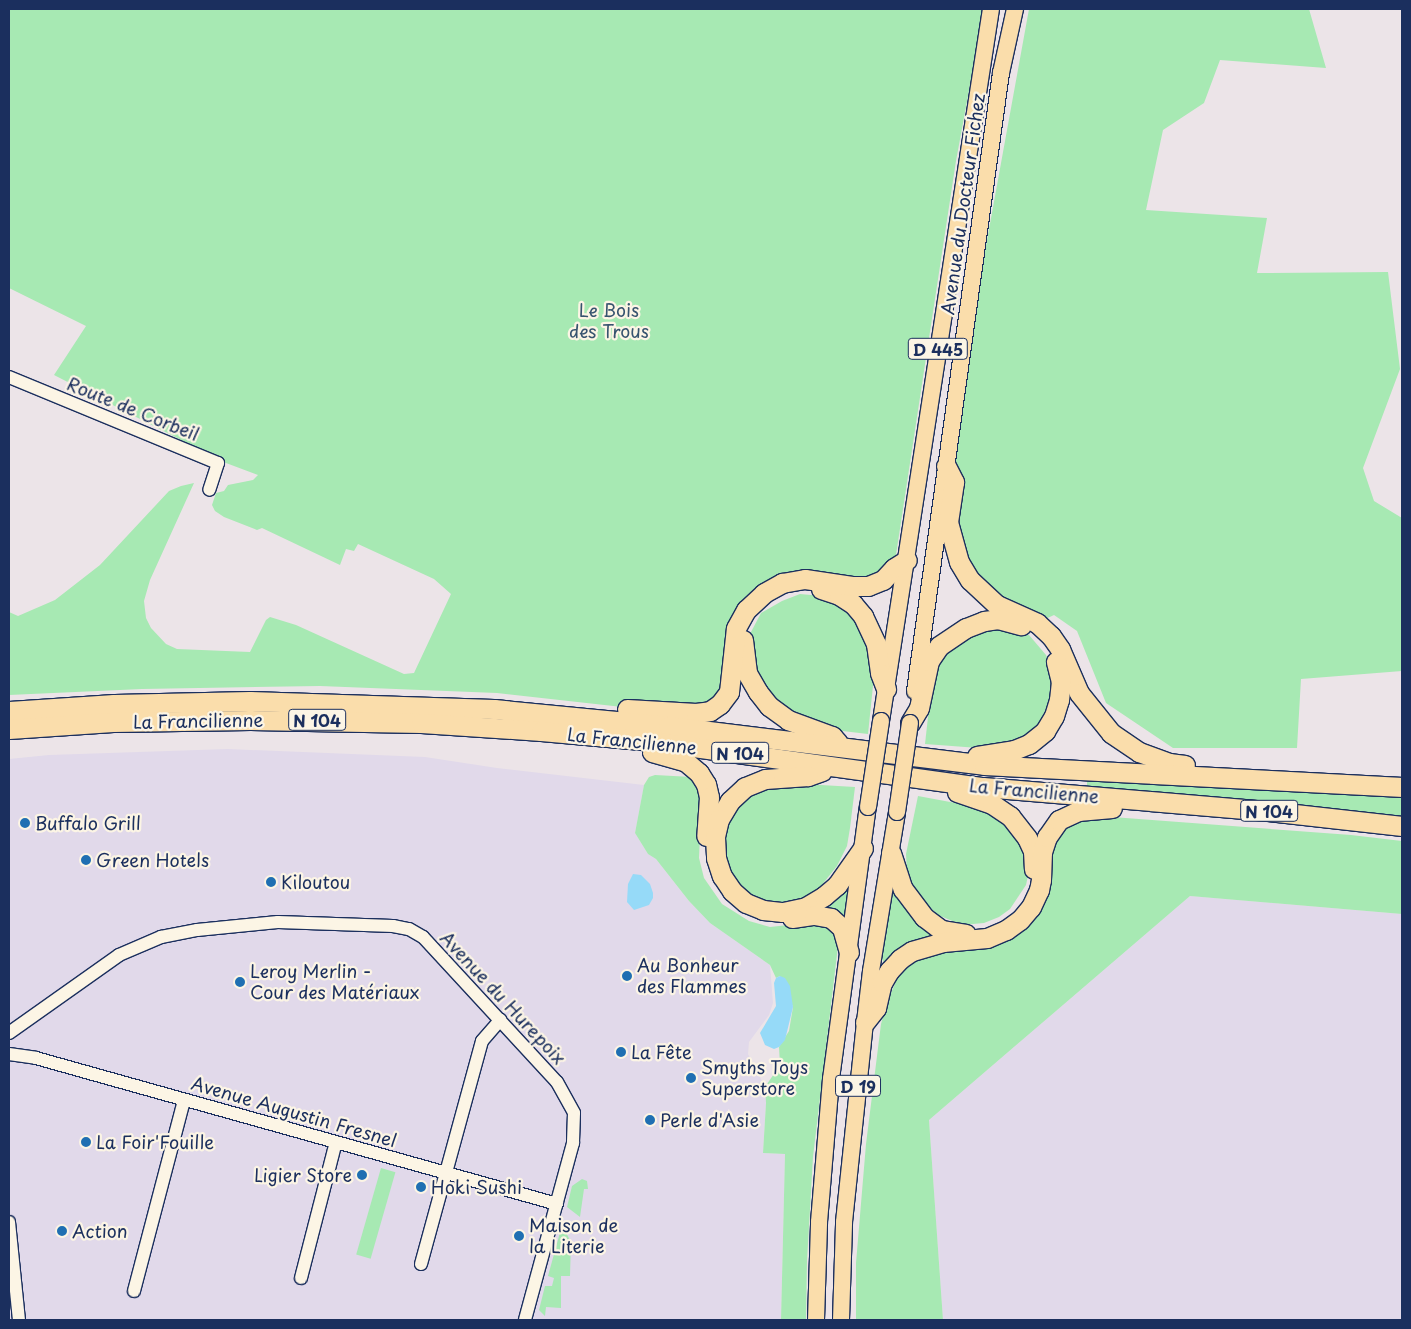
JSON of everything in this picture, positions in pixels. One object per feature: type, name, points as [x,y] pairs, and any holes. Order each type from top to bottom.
[{"type":"highway","points":[[946,466],[954,482],[948,522],[959,562],[970,580],[997,605],[1037,623],[1051,636],[1060,649],[1079,693],[1111,733],[1139,752],[1169,763],[1191,766],[1210,777]]},
{"type":"highway","points":[[574,716],[595,707],[676,713],[710,711],[720,704],[729,692],[736,628],[746,610],[764,594],[782,583],[805,579],[853,586],[868,586],[883,580],[894,568],[907,560]]},
{"type":"highway","points":[[843,747],[832,736],[800,726],[769,706],[747,673],[744,653],[746,624],[756,611],[775,597],[795,589],[809,587],[824,589],[839,595],[853,604],[870,629],[876,644],[880,673],[886,689]]},
{"type":"highway","points":[[910,723],[919,708],[929,661],[939,646],[950,637],[966,628],[998,619],[1015,622],[1030,628],[1052,652],[1058,666],[1061,682],[1059,700],[1054,716],[1045,731],[1029,744],[1014,750],[984,754],[960,762]]},
{"type":"highway","name":"La Francilienne","points":[[9,710],[114,704],[292,702],[494,709],[574,716],[960,762],[1402,787]]},
{"type":"highway","name":"La Francilienne","points":[[9,729],[113,722],[318,720],[421,723],[625,739],[756,755],[830,768],[935,782],[1259,810],[1402,826]]},
{"type":"highway","points":[[625,739],[644,751],[661,753],[686,762],[702,778],[709,797],[706,837],[707,858],[713,877],[726,897],[760,917],[783,920],[814,915],[831,918],[842,928],[849,952]]},
{"type":"highway","points":[[830,768],[808,776],[764,779],[745,787],[730,801],[719,819],[715,837],[716,858],[722,876],[732,891],[746,903],[763,910],[783,912],[806,907],[824,896],[837,885],[863,848]]},
{"type":"highway","points":[[891,852],[903,889],[924,917],[942,930],[960,934],[986,932],[1004,925],[1015,917],[1025,905],[1034,872],[1033,851],[1019,825],[1010,816],[992,804],[963,795],[935,782]]},
{"type":"highway","points":[[865,1022],[876,1008],[882,983],[889,971],[900,959],[912,951],[943,942],[987,938],[1006,930],[1020,920],[1031,907],[1039,890],[1042,852],[1047,837],[1060,820],[1078,811],[1115,808],[1135,800]]},
{"type":"main road","name":"D 445","points":[[874,763],[991,9]]},
{"type":"main road","name":"Avenue du Docteur Fichez","points":[[946,466],[1001,73],[1015,9]]},
{"type":"main road","name":"D 445","points":[[904,767],[946,466]]},
{"type":"main road","name":"D 19","points":[[816,1320],[819,1222],[831,1079],[874,763]]},
{"type":"main road","name":"D 19","points":[[841,1320],[844,1222],[865,1022],[874,953],[904,767]]},
{"type":"street","name":"Route de Corbeil","points":[[9,377],[218,463],[209,490]]},
{"type":"street","name":"Avenue du Hurepoix","points":[[9,1044],[23,1022],[119,955],[146,942],[181,932],[278,922],[375,924],[409,929],[423,937],[434,948],[556,1082],[574,1113],[575,1133],[526,1320]]},
{"type":"street","points":[[422,1264],[482,1041],[500,1020]]},
{"type":"street","name":"Avenue Augustin Fresnel","points":[[9,1044],[23,1054],[557,1204]]},
{"type":"street","points":[[134,1291],[184,1100]]},
{"type":"street","points":[[301,1278],[336,1142]]},
{"type":"street","points":[[9,1222],[19,1320]]},
{"type":"shaded area","points":[[228,749],[425,757],[497,768],[644,785],[635,833],[648,854],[656,859],[689,901],[710,923],[770,965],[773,1003],[769,1015],[749,1042],[748,1054],[765,1087],[763,1153],[785,1154],[781,1320],[9,1320],[9,759],[49,755]]},
{"type":"shaded area","points":[[1190,896],[1402,914],[1402,1320],[943,1320],[929,1120]]},
{"type":"green space","name":"Le Bois des Trous","points":[[9,9],[984,9],[956,161],[894,568],[883,580],[805,579],[746,610],[720,704],[676,713],[497,693],[320,686],[142,689],[9,695],[9,612],[18,616],[55,600],[100,565],[169,491],[194,483],[150,580],[144,601],[146,618],[151,628],[166,644],[177,649],[250,652],[266,620],[270,617],[296,625],[404,674],[414,673],[451,594],[434,579],[358,544],[354,551],[346,549],[340,565],[262,528],[257,530],[224,517],[215,511],[212,505],[216,493],[224,491],[228,485],[253,480],[258,475],[226,463],[54,375],[86,326],[9,288]]},
{"type":"green space","points":[[1029,9],[1309,9],[1326,68],[1220,60],[1204,103],[1163,130],[1146,210],[1267,218],[1257,273],[1388,272],[1400,369],[1363,468],[1374,501],[1402,518],[1402,671],[1301,679],[1297,748],[1173,748],[1106,703],[1077,631],[1054,615],[1037,623],[1019,616],[959,562],[946,466]]},
{"type":"green space","points":[[800,594],[822,596],[841,605],[857,620],[868,637],[874,676],[868,734],[834,730],[793,714],[775,701],[752,669],[749,647],[751,632],[761,613],[782,601]]},
{"type":"green space","points":[[999,626],[1029,635],[1046,655],[1052,669],[1056,684],[1037,730],[1025,741],[992,749],[925,744],[931,690],[937,665],[944,652],[968,633]]},
{"type":"green space","points":[[655,775],[692,777],[700,791],[699,858],[704,878],[722,904],[749,921],[770,927],[815,922],[827,927],[834,935],[838,946],[813,1157],[807,1261],[806,1320],[781,1320],[785,1154],[763,1153],[765,1087],[780,1065],[779,1047],[789,1031],[793,1007],[780,976],[776,978],[770,965],[710,923],[689,901],[656,859],[648,854],[635,833],[644,785],[649,777]]},
{"type":"green space","points":[[1087,779],[1402,795],[1402,818],[1087,786]]},
{"type":"green space","points":[[787,783],[855,787],[850,828],[847,846],[837,866],[817,891],[790,905],[770,904],[746,894],[727,872],[721,836],[735,808],[747,797],[769,786]]},
{"type":"green space","points":[[918,796],[993,810],[1020,834],[1029,871],[1026,885],[1010,909],[999,917],[984,923],[962,925],[938,915],[919,897],[907,872],[906,854]]},
{"type":"green space","points":[[1099,816],[1351,835],[1402,841],[1402,914],[1190,896],[929,1120],[943,1320],[856,1320],[856,1263],[866,1144],[881,1024],[887,1002],[897,979],[907,966],[924,955],[943,949],[976,948],[1004,942],[1025,929],[1041,908],[1050,885],[1054,841],[1063,829],[1078,820]]},
{"type":"green space","points":[[849,884],[845,918],[821,908]]},
{"type":"green space","points":[[895,891],[930,928],[930,936],[884,963],[881,957],[890,893]]},
{"type":"green space","points":[[381,1168],[395,1172],[371,1259],[356,1255]]},
{"type":"green space","points":[[582,1179],[587,1181],[588,1189],[584,1189],[580,1217],[567,1207],[572,1186]]},
{"type":"green space","points":[[562,1225],[571,1242],[570,1276],[561,1276],[561,1308],[546,1307],[545,1316],[539,1310],[545,1286],[552,1286],[554,1278],[548,1276]]},
{"type":"water","points":[[633,874],[641,875],[650,884],[653,893],[653,898],[649,905],[634,910],[627,902],[628,884]]},
{"type":"water","points":[[780,976],[785,978],[790,986],[793,1007],[785,1040],[779,1047],[774,1049],[765,1045],[760,1033],[776,1006],[774,983],[776,978]]},
{"type":"place","name":"Buffalo Grill","points":[[25,823]]},
{"type":"place","name":"Green Hotels","points":[[86,860]]},
{"type":"place","name":"Kiloutou","points":[[271,882]]},
{"type":"place","name":"Au Bonheur des Flammes","points":[[627,976]]},
{"type":"place","name":"Leroy Merlin - Cour des Matériaux","points":[[240,982]]},
{"type":"place","name":"La Fête","points":[[621,1052]]},
{"type":"place","name":"Smyths Toys Superstore","points":[[691,1078]]},
{"type":"place","name":"Perle d'Asie","points":[[650,1120]]},
{"type":"place","name":"La Foir'Fouille","points":[[86,1142]]},
{"type":"place","name":"Ligier Store","points":[[362,1175]]},
{"type":"place","name":"Hoki Sushi","points":[[421,1187]]},
{"type":"place","name":"Action","points":[[62,1231]]},
{"type":"place","name":"Maison de la Literie","points":[[519,1236]]}]
